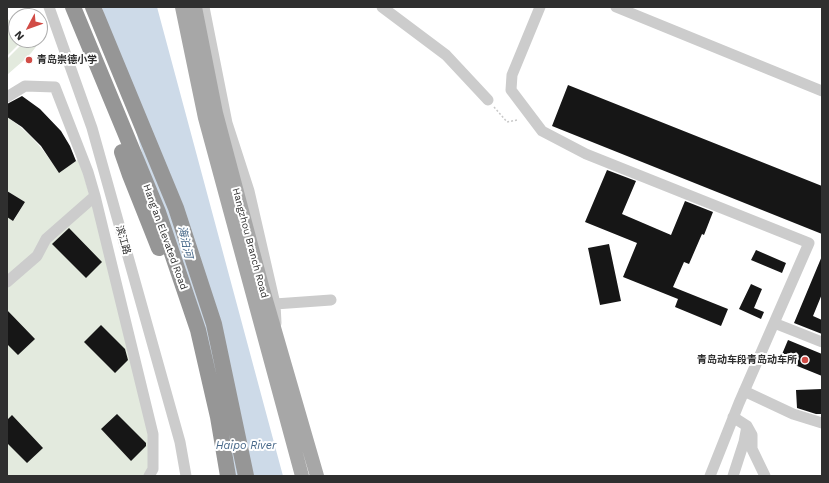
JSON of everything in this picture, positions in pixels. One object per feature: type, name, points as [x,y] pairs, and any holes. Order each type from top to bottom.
[{"type":"highway","name":"Hang'an Elevated Road","points":[[73,7],[158,212],[198,330],[218,417],[228,476]]},
{"type":"highway","name":"Hang'an Elevated Road","points":[[93,7],[176,208],[214,324],[246,476]]},
{"type":"highway","points":[[84,32],[130,175],[172,284],[188,331],[201,380],[211,427],[218,476]]},
{"type":"highway","points":[[167,187],[200,262],[217,310],[229,352],[242,408],[255,476]]},
{"type":"main road","name":"Hangzhou Branch Road","points":[[182,7],[205,118],[256,287],[277,340],[317,476]]},
{"type":"main road","name":"Hangzhou Branch Road","points":[[195,7],[216,113],[302,476]]},
{"type":"street","name":"滨江路","points":[[49,7],[92,128],[180,442],[186,476]]},
{"type":"street","points":[[204,7],[227,123],[249,191],[275,304],[277,340]]},
{"type":"street","points":[[382,7],[446,56],[488,100]]},
{"type":"street","points":[[540,7],[512,75],[510,85],[511,90],[542,131],[586,154],[808,243],[744,391],[710,476]]},
{"type":"street","points":[[616,7],[822,91]]},
{"type":"street","points":[[7,97],[25,86],[55,87],[88,172],[152,434],[153,469],[149,476]]},
{"type":"street","points":[[7,282],[37,256],[46,239],[95,196]]},
{"type":"street","points":[[275,304],[331,300]]},
{"type":"street","points":[[774,323],[822,342]]},
{"type":"street","points":[[744,391],[793,414],[822,423]]},
{"type":"street","points":[[734,416],[747,426],[752,435],[752,449],[765,476]]},
{"type":"street","points":[[734,476],[747,426]]},
{"type":"path","points":[[488,100],[507,122],[517,120]]},
{"type":"shaded area","points":[[7,18],[8,48],[15,48],[7,56]]},
{"type":"shaded area","points":[[18,48],[35,48],[7,75],[7,59]]},
{"type":"shaded area","points":[[7,117],[23,129],[36,142],[59,172],[79,159],[112,274],[153,434],[149,476],[7,476],[7,217],[14,220],[25,202],[7,191]]},
{"type":"water","name":"Haipo River","points":[[102,7],[157,7],[283,476],[224,476],[209,397]]},
{"type":"building","points":[[568,85],[822,186],[822,234],[552,126]]},
{"type":"building","points":[[22,96],[40,109],[61,131],[70,146],[76,161],[59,173],[41,146],[22,127],[7,117],[7,104]]},
{"type":"building","points":[[607,170],[636,181],[622,214],[671,235],[685,201],[713,212],[704,235],[702,234],[689,264],[684,262],[673,287],[728,309],[721,326],[675,307],[678,299],[623,277],[637,243],[585,222]]},
{"type":"building","points":[[7,191],[25,202],[13,221],[7,217]]},
{"type":"building","points":[[69,228],[102,262],[86,278],[52,244]]},
{"type":"building","points":[[609,244],[621,301],[600,305],[588,248]]},
{"type":"building","points":[[756,250],[786,263],[782,273],[751,260]]},
{"type":"building","points":[[822,256],[822,294],[813,316],[822,320],[822,334],[794,323]]},
{"type":"building","points":[[751,284],[762,289],[754,308],[764,312],[761,319],[739,309]]},
{"type":"building","points":[[7,310],[35,339],[18,355],[7,344]]},
{"type":"building","points":[[101,325],[125,349],[128,360],[115,373],[84,342]]},
{"type":"building","points":[[788,340],[822,354],[822,376],[780,359]]},
{"type":"building","points":[[822,389],[822,414],[816,414],[797,408],[796,390]]},
{"type":"building","points":[[117,414],[146,443],[146,446],[131,461],[101,429]]},
{"type":"building","points":[[12,415],[43,448],[27,463],[7,443],[7,420]]},
{"type":"place","name":"青岛崇德小学","points":[[29,60]]},
{"type":"place","name":"青岛动车段青岛动车所","points":[[805,360]]},
{"type":"water label","name":"海泊河","points":[[185,242]]}]
